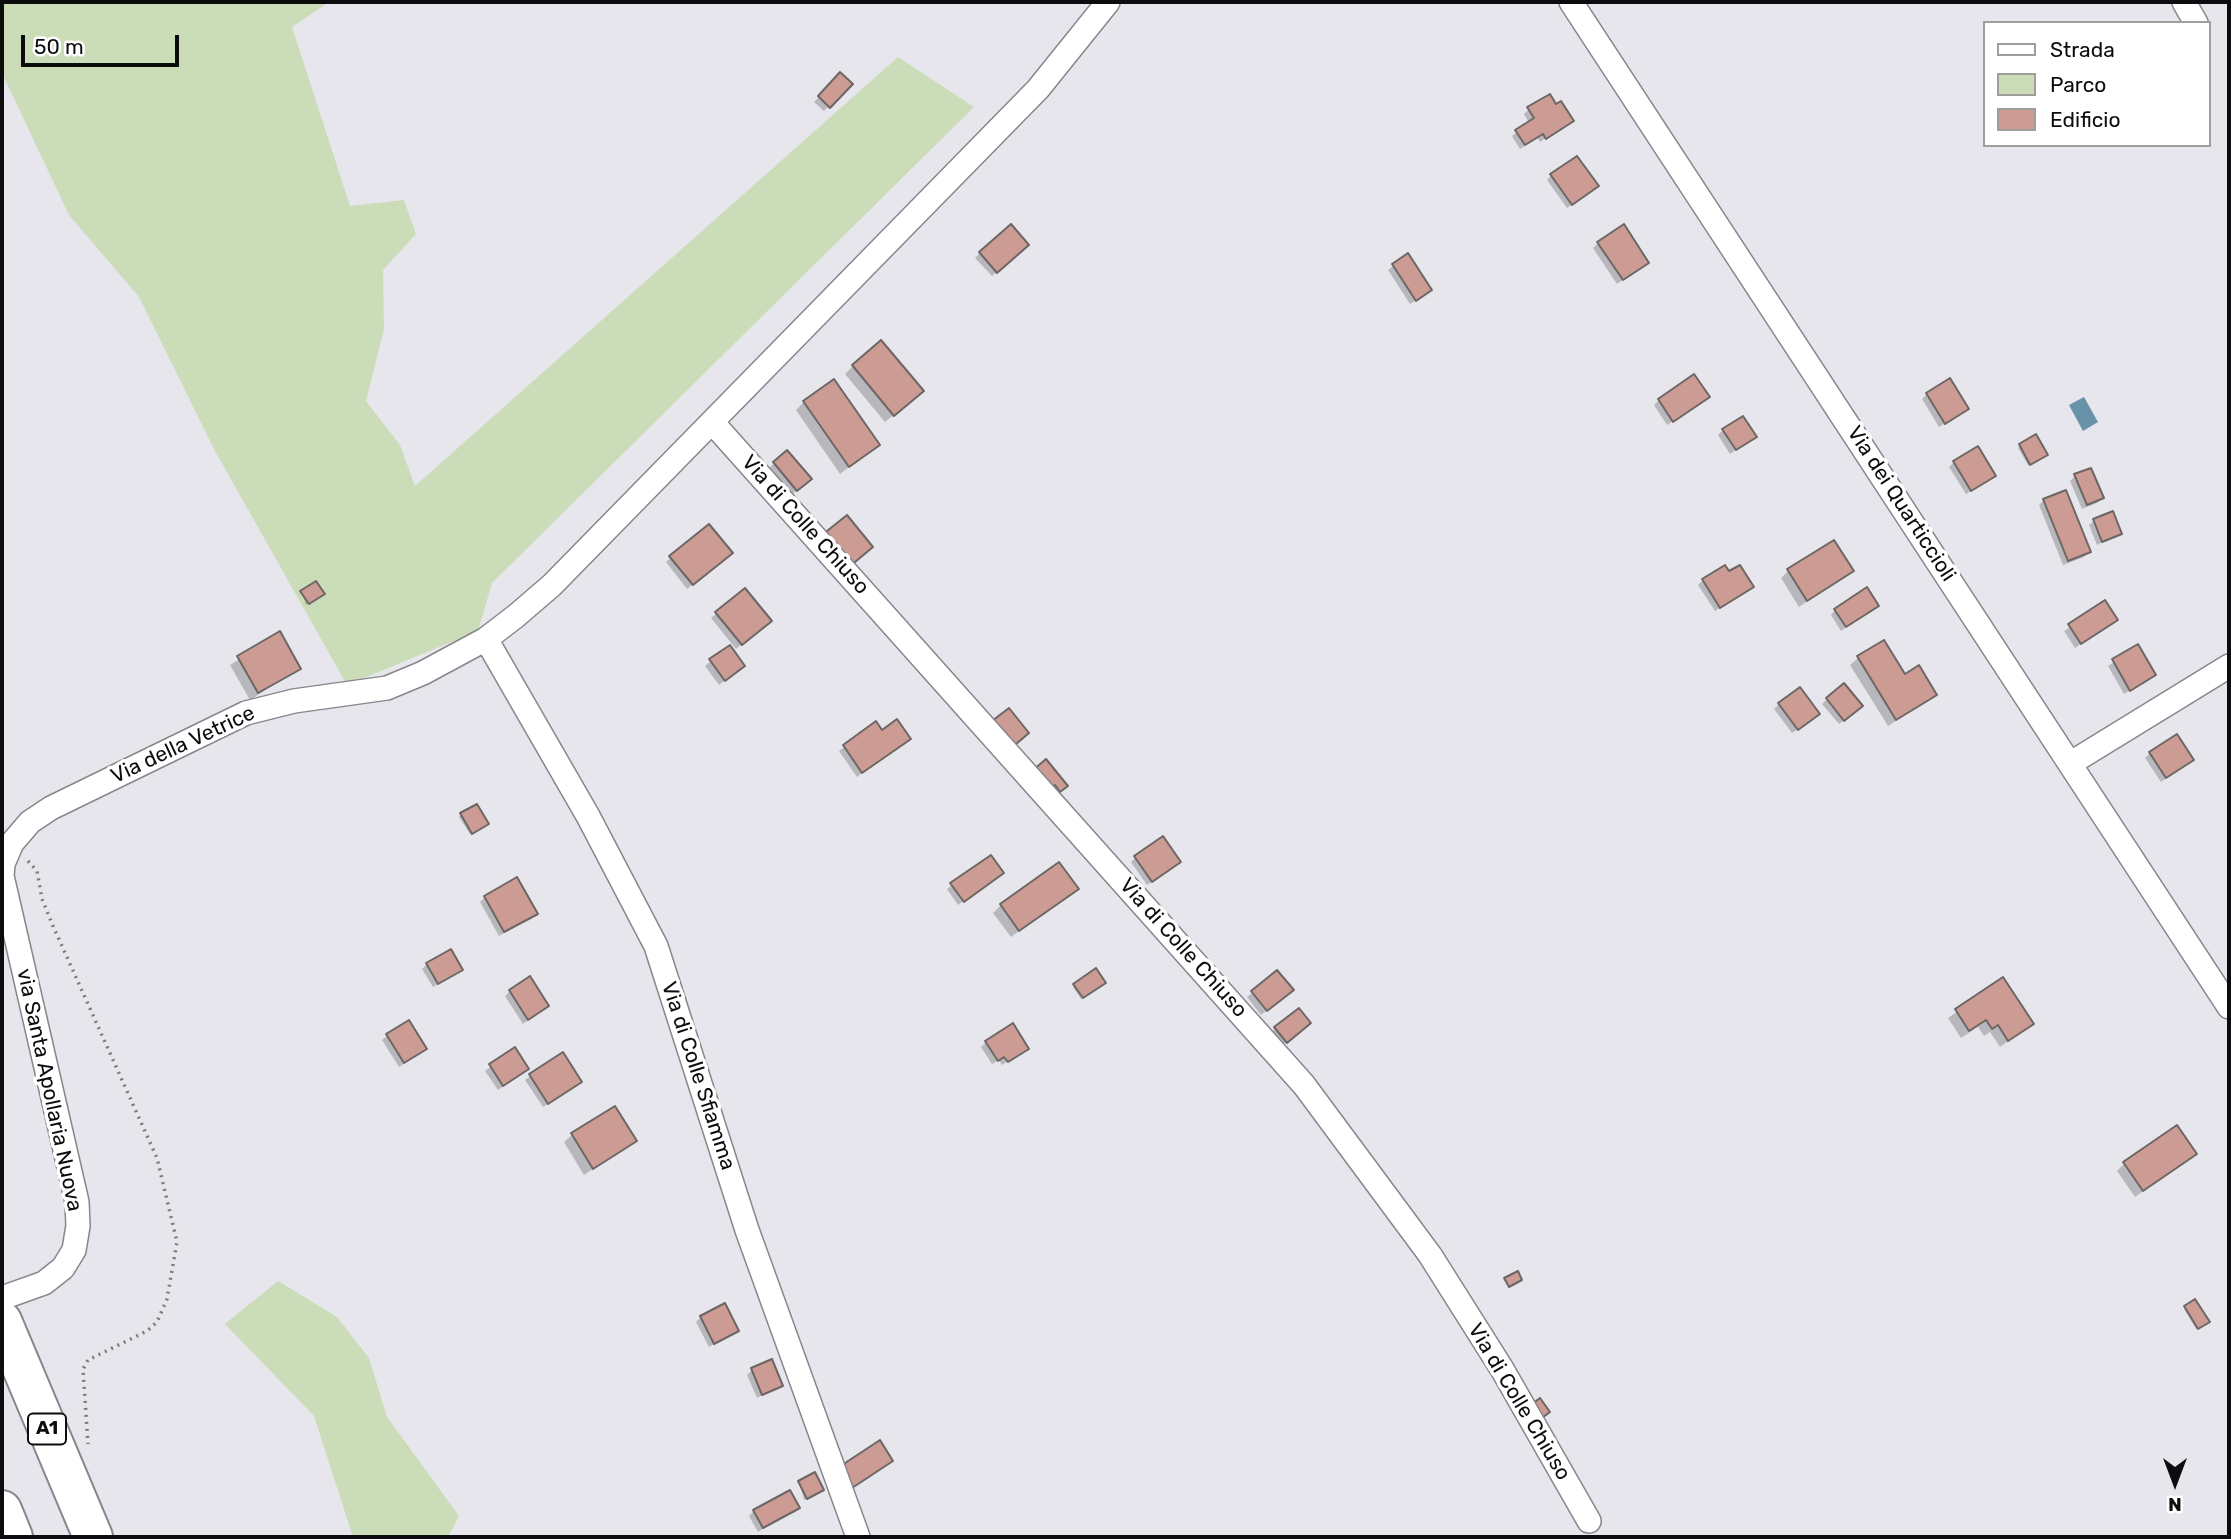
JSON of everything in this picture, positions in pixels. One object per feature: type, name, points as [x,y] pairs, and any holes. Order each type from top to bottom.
[{"type":"highway","name":"A1","points":[[2,1321],[93,1537]]},
{"type":"highway","points":[[2,1510],[13,1537]]},
{"type":"street","name":"Via della Vetrice","points":[[12,843],[30,822],[51,807],[246,713],[294,701],[387,688],[424,673],[486,639],[552,585],[1038,89],[1108,2]]},
{"type":"street","name":"Via dei Quarticcioli","points":[[1571,2],[2229,1007]]},
{"type":"street","points":[[2184,2],[2195,21]]},
{"type":"street","name":"Via di Colle Chiuso","points":[[712,422],[1304,1085],[1430,1255],[1502,1369],[1589,1521]]},
{"type":"street","name":"Via di Colle Sfiamma","points":[[486,639],[588,816],[656,946],[747,1230],[858,1537]]},
{"type":"street","points":[[2071,763],[2229,666]]},
{"type":"street","name":"via Santa Apollaria Nuova","points":[[2,1298],[44,1283],[63,1268],[74,1250],[78,1226],[77,1202],[2,876],[3,864],[12,843]]},
{"type":"path","points":[[12,843],[37,871],[42,899],[53,926],[157,1158],[176,1227],[175,1266],[167,1299],[157,1322],[147,1331],[88,1360],[83,1369],[84,1416],[90,1450]]},
{"type":"green space","points":[[2,2],[329,2],[292,27],[350,206],[404,200],[416,234],[383,270],[384,329],[366,401],[400,445],[415,486],[898,57],[974,107],[492,583],[478,631],[347,685],[215,451],[139,297],[69,215],[2,73]],"holes":[[[316,581],[324,594],[308,604],[301,591]]]},
{"type":"green space","points":[[278,1281],[337,1317],[369,1358],[387,1417],[459,1516],[448,1537],[353,1537],[314,1416],[225,1324]]},
{"type":"water","points":[[2084,397],[2098,422],[2083,431],[2069,405]]},
{"type":"building","points":[[840,72],[853,84],[830,108],[818,96]]},
{"type":"building","points":[[1550,94],[1556,104],[1561,101],[1574,121],[1546,139],[1543,134],[1525,145],[1515,130],[1534,118],[1527,107]]},
{"type":"building","points":[[1577,156],[1599,186],[1572,205],[1550,174]]},
{"type":"building","points":[[1011,224],[1029,245],[997,273],[979,252]]},
{"type":"building","points":[[1624,224],[1649,263],[1623,280],[1597,242]]},
{"type":"building","points":[[1408,253],[1432,290],[1416,301],[1392,264]]},
{"type":"building","points":[[881,340],[924,391],[894,416],[852,365]]},
{"type":"building","points":[[1694,374],[1710,397],[1673,422],[1658,399]]},
{"type":"building","points":[[1950,378],[1969,409],[1945,424],[1926,393]]},
{"type":"building","points":[[834,379],[880,445],[849,467],[803,401]]},
{"type":"building","points":[[1743,416],[1757,437],[1736,450],[1722,429]]},
{"type":"building","points":[[2036,434],[2048,455],[2030,465],[2019,444]]},
{"type":"building","points":[[1978,446],[1996,476],[1971,491],[1953,461]]},
{"type":"building","points":[[787,450],[812,479],[797,491],[773,462]]},
{"type":"building","points":[[2091,468],[2104,498],[2087,505],[2074,474]]},
{"type":"building","points":[[2066,490],[2091,552],[2068,561],[2043,499]]},
{"type":"building","points":[[2113,511],[2122,534],[2102,542],[2093,519]]},
{"type":"building","points":[[847,515],[873,547],[849,567],[822,535]]},
{"type":"building","points":[[709,524],[733,553],[693,585],[669,556]]},
{"type":"building","points":[[1834,540],[1854,571],[1807,601],[1787,569]]},
{"type":"building","points":[[1725,565],[1729,571],[1740,565],[1754,587],[1720,608],[1702,579]]},
{"type":"building","points":[[316,581],[325,594],[309,604],[300,591]]},
{"type":"building","points":[[1867,587],[1879,606],[1846,627],[1834,609]]},
{"type":"building","points":[[745,588],[772,621],[742,645],[715,612]]},
{"type":"building","points":[[2105,600],[2118,620],[2081,644],[2068,624]]},
{"type":"building","points":[[280,631],[301,669],[258,693],[237,656]]},
{"type":"building","points":[[1884,640],[1905,674],[1919,665],[1937,695],[1896,720],[1857,656]]},
{"type":"building","points":[[2138,644],[2156,675],[2130,691],[2112,659]]},
{"type":"building","points":[[730,645],[745,666],[725,681],[709,659]]},
{"type":"building","points":[[1844,683],[1863,706],[1844,721],[1826,698]]},
{"type":"building","points":[[1800,687],[1820,714],[1798,730],[1778,703]]},
{"type":"building","points":[[1009,708],[1029,733],[1009,750],[988,724]]},
{"type":"building","points":[[897,719],[911,739],[862,773],[843,745],[876,721],[882,730]]},
{"type":"building","points":[[2177,734],[2194,760],[2166,778],[2149,752]]},
{"type":"building","points":[[1046,759],[1068,786],[1060,792],[1055,785],[1048,791],[1032,771]]},
{"type":"building","points":[[477,804],[489,824],[472,834],[460,813]]},
{"type":"building","points":[[1163,836],[1181,862],[1152,882],[1134,856]]},
{"type":"building","points":[[991,855],[1004,873],[964,902],[950,883]]},
{"type":"building","points":[[1059,862],[1079,889],[1019,931],[1000,904]]},
{"type":"building","points":[[517,877],[538,914],[504,932],[484,896]]},
{"type":"building","points":[[451,949],[463,970],[438,984],[426,963]]},
{"type":"building","points":[[1096,968],[1106,983],[1083,998],[1073,984]]},
{"type":"building","points":[[1277,970],[1294,990],[1267,1011],[1251,991]]},
{"type":"building","points":[[530,976],[549,1006],[528,1020],[509,990]]},
{"type":"building","points":[[2003,977],[2034,1024],[2008,1041],[1998,1025],[1992,1029],[1986,1020],[1969,1031],[1955,1009]]},
{"type":"building","points":[[1299,1008],[1311,1023],[1287,1043],[1274,1027]]},
{"type":"building","points":[[409,1020],[427,1049],[404,1063],[386,1034]]},
{"type":"building","points":[[1013,1023],[1029,1049],[1008,1062],[1004,1057],[998,1061],[985,1041]]},
{"type":"building","points":[[515,1047],[529,1069],[503,1086],[489,1064]]},
{"type":"building","points":[[563,1052],[582,1082],[548,1104],[529,1074]]},
{"type":"building","points":[[615,1106],[637,1141],[593,1169],[571,1133]]},
{"type":"building","points":[[2177,1125],[2197,1154],[2143,1191],[2123,1162]]},
{"type":"building","points":[[1518,1271],[1522,1280],[1509,1287],[1504,1278]]},
{"type":"building","points":[[2195,1299],[2210,1322],[2198,1329],[2184,1306]]},
{"type":"building","points":[[725,1303],[739,1331],[714,1344],[700,1316]]},
{"type":"building","points":[[772,1359],[783,1386],[762,1395],[751,1368]]},
{"type":"building","points":[[1540,1398],[1550,1412],[1538,1421],[1527,1408]]},
{"type":"building","points":[[880,1440],[893,1461],[852,1488],[839,1467]]},
{"type":"building","points":[[815,1472],[824,1490],[807,1499],[798,1481]]},
{"type":"building","points":[[790,1490],[800,1508],[763,1528],[753,1510]]}]
